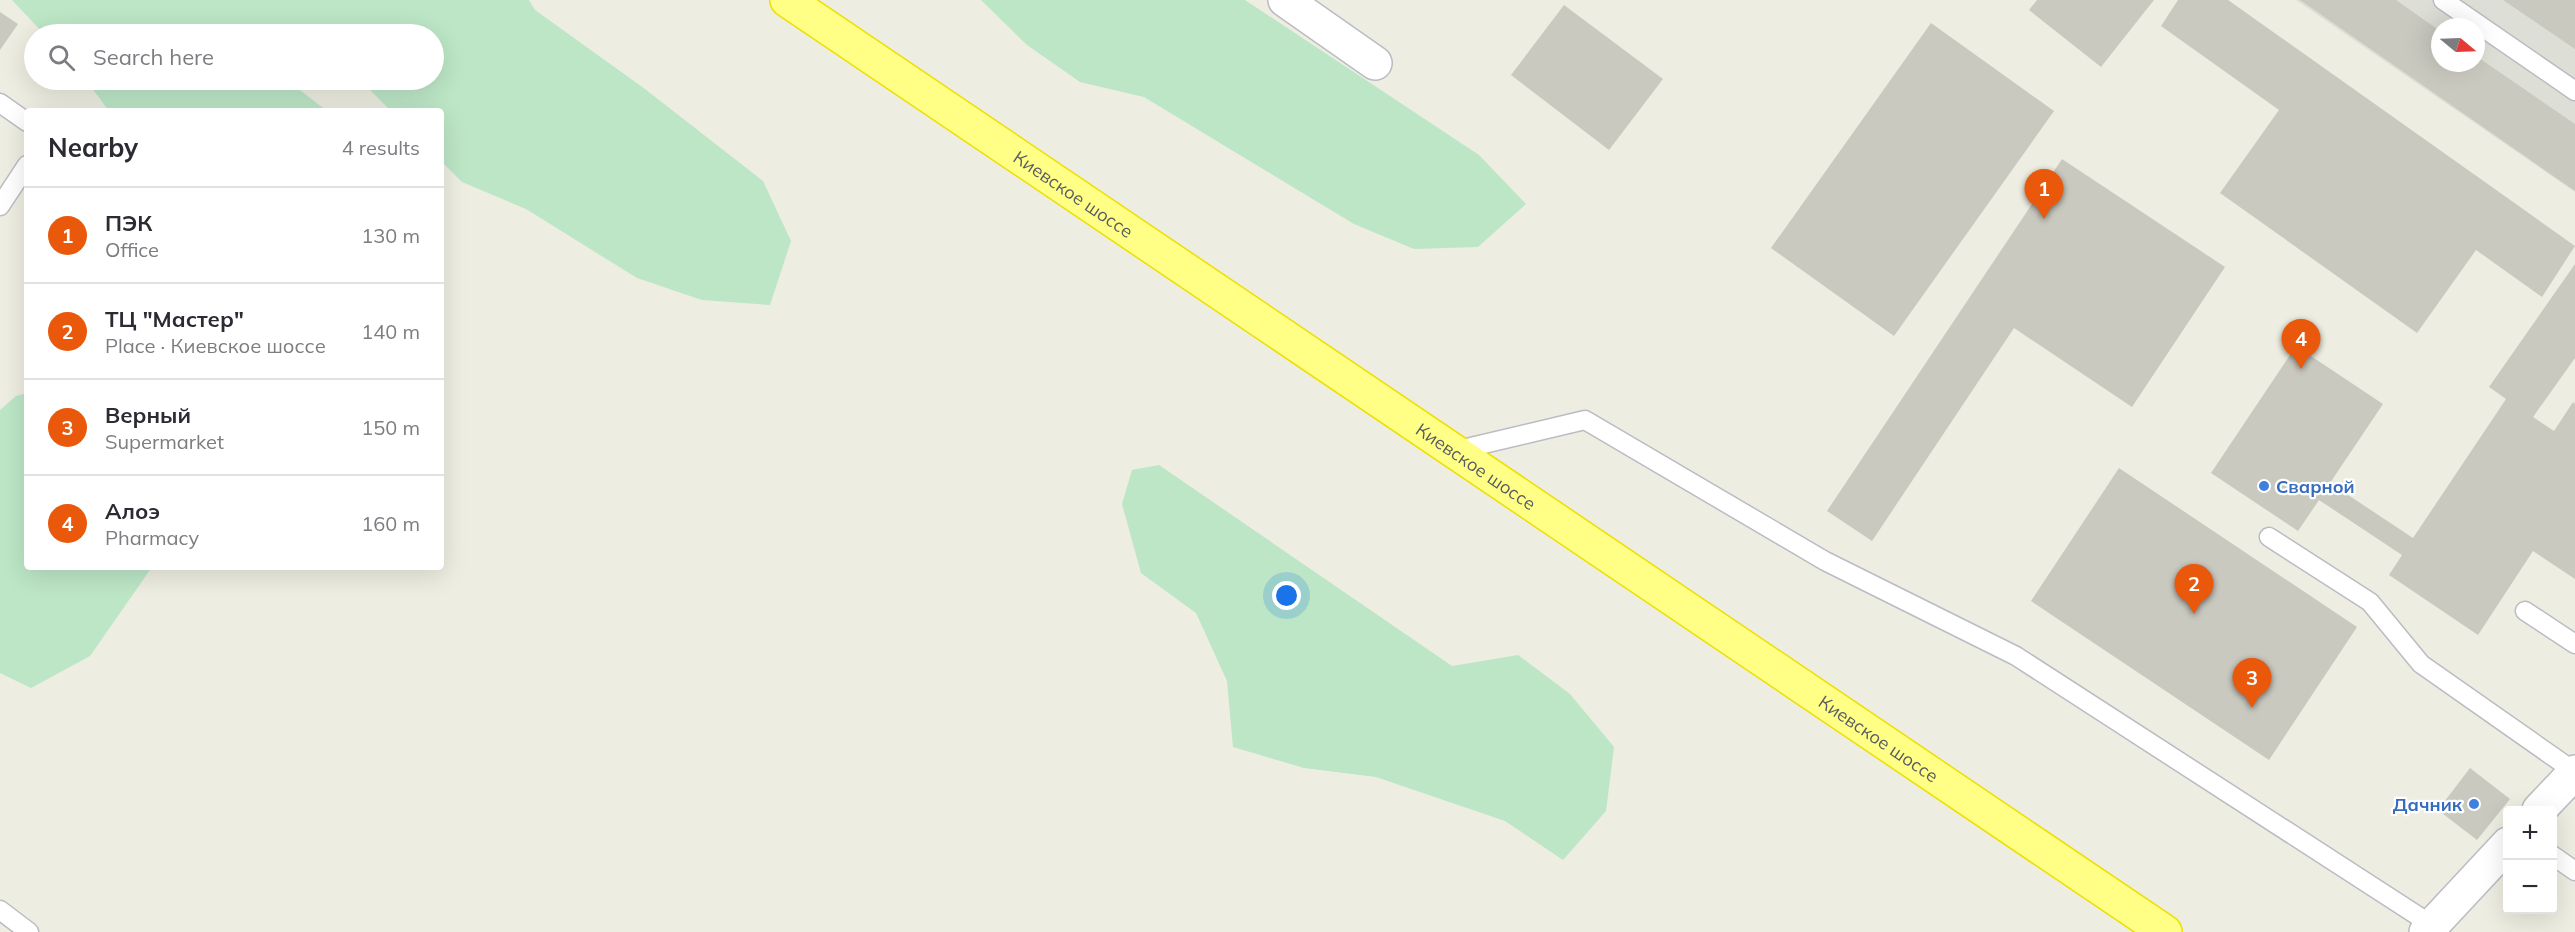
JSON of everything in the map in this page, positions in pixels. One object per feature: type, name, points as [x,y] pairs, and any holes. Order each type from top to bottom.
[{"type":"highway","name":"Киевское шоссе","points":[[787,0],[2165,932]]},
{"type":"street","points":[[1285,0],[1375,63]]},
{"type":"street","points":[[2543,806],[2575,772]]},
{"type":"street","points":[[2429,929],[2503,849]]},
{"type":"lane","points":[[2443,0],[2575,91]]},
{"type":"lane","points":[[0,103],[24,120]]},
{"type":"lane","points":[[0,206],[24,170]]},
{"type":"lane","points":[[1454,452],[1585,420],[1824,561],[2016,656],[2429,929]]},
{"type":"lane","points":[[2269,537],[2370,602],[2421,664],[2575,772]]},
{"type":"lane","points":[[2525,611],[2575,644]]},
{"type":"lane","points":[[2557,858],[2575,871]]},
{"type":"lane","points":[[0,910],[29,932]]},
{"type":"shaded area","points":[[2296,0],[2575,0],[2575,192]]},
{"type":"green space","points":[[12,0],[529,0],[535,10],[645,89],[763,181],[791,241],[770,305],[702,300],[637,278],[526,209],[462,182],[444,164],[444,108],[388,108],[370,90],[444,90],[444,24],[35,24]]},
{"type":"green space","points":[[981,0],[1245,0],[1479,155],[1526,204],[1478,247],[1414,249],[1354,224],[1144,97],[1080,82],[1027,45]]},
{"type":"green space","points":[[93,90],[300,90],[323,108],[107,108]]},
{"type":"green space","points":[[24,394],[24,570],[150,570],[90,656],[31,688],[0,673],[0,410],[16,396]]},
{"type":"green space","points":[[1159,465],[1452,666],[1518,655],[1570,694],[1614,747],[1606,811],[1563,860],[1505,821],[1376,777],[1304,768],[1233,747],[1227,681],[1196,613],[1141,573],[1122,504],[1132,470]]},
{"type":"building","points":[[2037,0],[2154,0],[2101,67],[2029,10]]},
{"type":"building","points":[[2178,0],[2228,0],[2575,246],[2542,297],[2476,250],[2417,333],[2220,193],[2279,110],[2161,26]]},
{"type":"building","points":[[2300,0],[2396,0],[2431,25],[2431,72],[2485,72],[2485,62],[2575,124],[2575,191]]},
{"type":"building","points":[[2503,0],[2575,0],[2575,49]]},
{"type":"building","points":[[1564,5],[1663,79],[1609,150],[1511,75]]},
{"type":"building","points":[[0,12],[18,24],[0,50]]},
{"type":"building","points":[[1931,23],[2054,111],[1894,336],[1771,248]]},
{"type":"building","points":[[2062,159],[2225,267],[2132,407],[2014,328],[1872,541],[1827,511]]},
{"type":"building","points":[[2575,264],[2575,358],[2533,417],[2554,431],[2573,402],[2575,404],[2575,579],[2533,551],[2478,635],[2389,575],[2402,555],[2319,500],[2298,531],[2211,473],[2296,346],[2383,404],[2330,483],[2413,538],[2506,399],[2489,387]]},
{"type":"building","points":[[2119,468],[2357,627],[2269,760],[2031,601]]},
{"type":"building","name":"Дачник","points":[[2470,768],[2510,799],[2477,840],[2438,810]]},
{"type":"place","name":"ПЭК","points":[[2044,219]]},
{"type":"place","name":"Алоэ","points":[[2301,369]]},
{"type":"place","name":"Сварной","points":[[2264,486]]},
{"type":"place","name":"ТЦ \"Мастер\"","points":[[2194,614]]},
{"type":"place","name":"Верный","points":[[2252,708]]},
{"type":"place","name":"Дачник","points":[[2474,804]]}]
